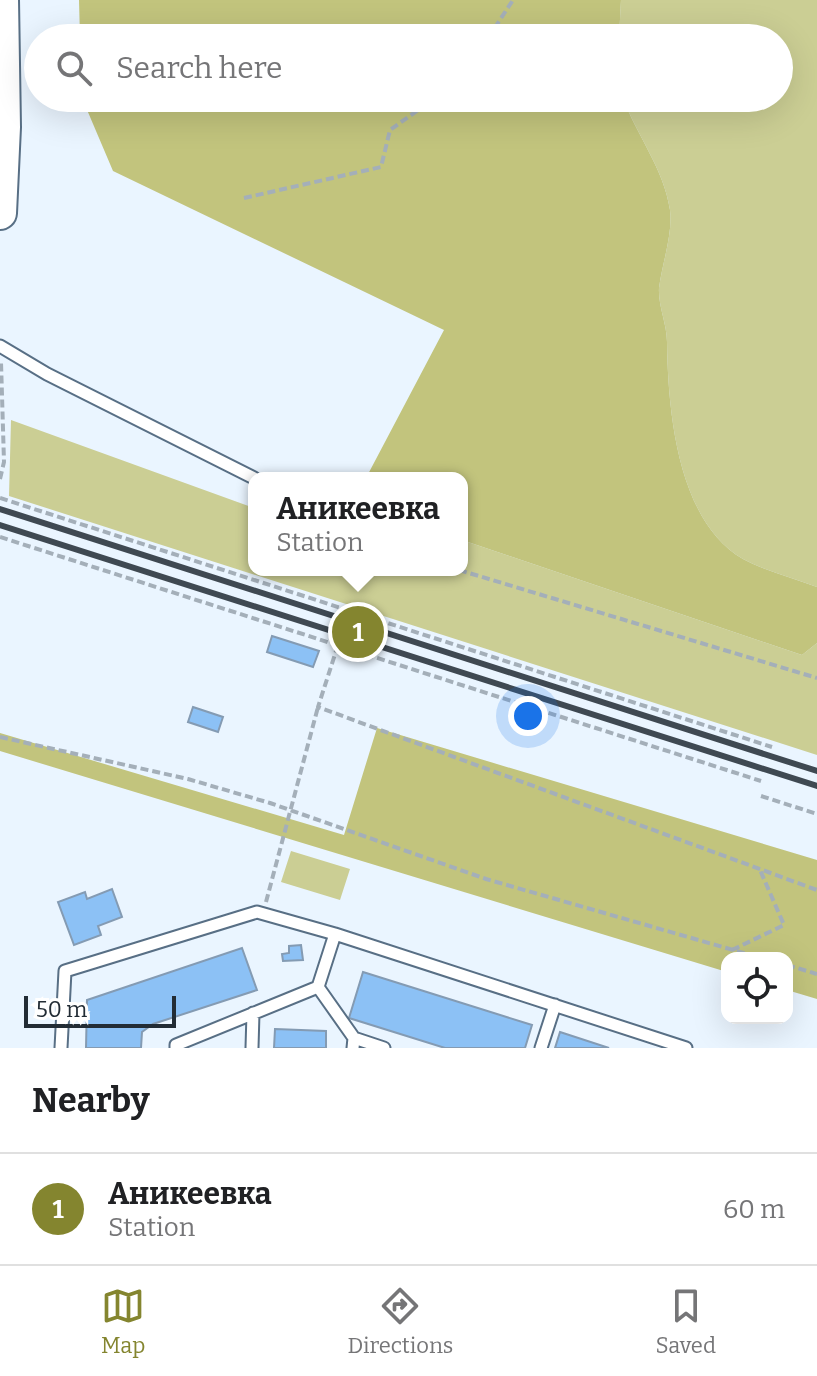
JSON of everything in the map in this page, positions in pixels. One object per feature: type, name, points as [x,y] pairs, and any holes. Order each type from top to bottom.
[{"type":"street","points":[[0,213],[4,127],[2,0]]},
{"type":"lane","points":[[0,346],[47,374],[248,475]]},
{"type":"lane","points":[[61,1048],[65,971],[257,912],[335,934],[686,1048]]},
{"type":"lane","points":[[335,934],[318,987],[353,1043],[384,1048]]},
{"type":"lane","points":[[176,1048],[176,1045],[318,987]]},
{"type":"lane","points":[[541,1048],[555,1005]]},
{"type":"lane","points":[[252,1048],[253,1013]]},
{"type":"path","points":[[497,24],[513,0]]},
{"type":"path","points":[[244,198],[381,167],[390,130],[415,112]]},
{"type":"path","points":[[0,346],[4,462],[0,479]]},
{"type":"path","points":[[0,498],[772,747]]},
{"type":"path","points":[[0,537],[761,781]]},
{"type":"path","points":[[468,573],[817,678]]},
{"type":"path","points":[[263,914],[293,812],[318,707],[338,645]]},
{"type":"path","points":[[318,707],[817,890]]},
{"type":"path","points":[[0,737],[188,779],[486,879],[739,952]]},
{"type":"path","points":[[761,796],[817,814]]},
{"type":"path","points":[[732,950],[784,925],[760,870]]},
{"type":"path","points":[[793,967],[817,974]]},
{"type":"green space","points":[[79,0],[621,0],[620,24],[80,24]]},
{"type":"green space","points":[[621,0],[817,0],[817,587],[743,559],[721,542],[703,519],[690,492],[674,431],[667,335],[659,295],[670,229],[670,210],[662,181],[629,112],[793,112],[793,24],[620,24]]},
{"type":"green space","points":[[88,112],[629,112],[662,181],[670,210],[670,229],[659,295],[667,335],[674,431],[690,492],[703,519],[721,542],[743,559],[817,587],[817,643],[802,655],[468,542],[468,472],[369,472],[444,330],[113,171]]},
{"type":"green space","points":[[11,420],[248,506],[248,573],[9,496]]},
{"type":"green space","points":[[468,542],[802,655],[817,643],[817,755],[259,576],[468,576]]},
{"type":"green space","points":[[377,728],[817,860],[817,999],[793,992],[793,952],[721,952],[721,970],[0,751],[0,733],[344,835]]},
{"type":"green space","points":[[291,851],[350,869],[340,900],[281,882]]},
{"type":"building","points":[[272,636],[319,651],[313,667],[267,652]]},
{"type":"building","points":[[193,707],[223,717],[218,732],[188,722]]},
{"type":"building","points":[[112,889],[122,917],[98,926],[101,935],[74,945],[58,902],[85,892],[87,899]]},
{"type":"building","points":[[301,945],[303,960],[283,961],[282,954],[289,953],[289,946]]},
{"type":"building","points":[[242,948],[257,990],[153,1024],[142,1032],[141,1048],[86,1048],[87,1000]]},
{"type":"building","points":[[363,972],[532,1025],[525,1048],[445,1048],[349,1018]]},
{"type":"building","points":[[275,1029],[326,1031],[326,1048],[274,1048]]},
{"type":"building","points":[[560,1032],[609,1048],[555,1048]]},
{"type":"railway","points":[[0,509],[817,771]]},
{"type":"railway","points":[[0,525],[817,786]]},
{"type":"place","name":"Аникеевка","points":[[358,632]]}]
